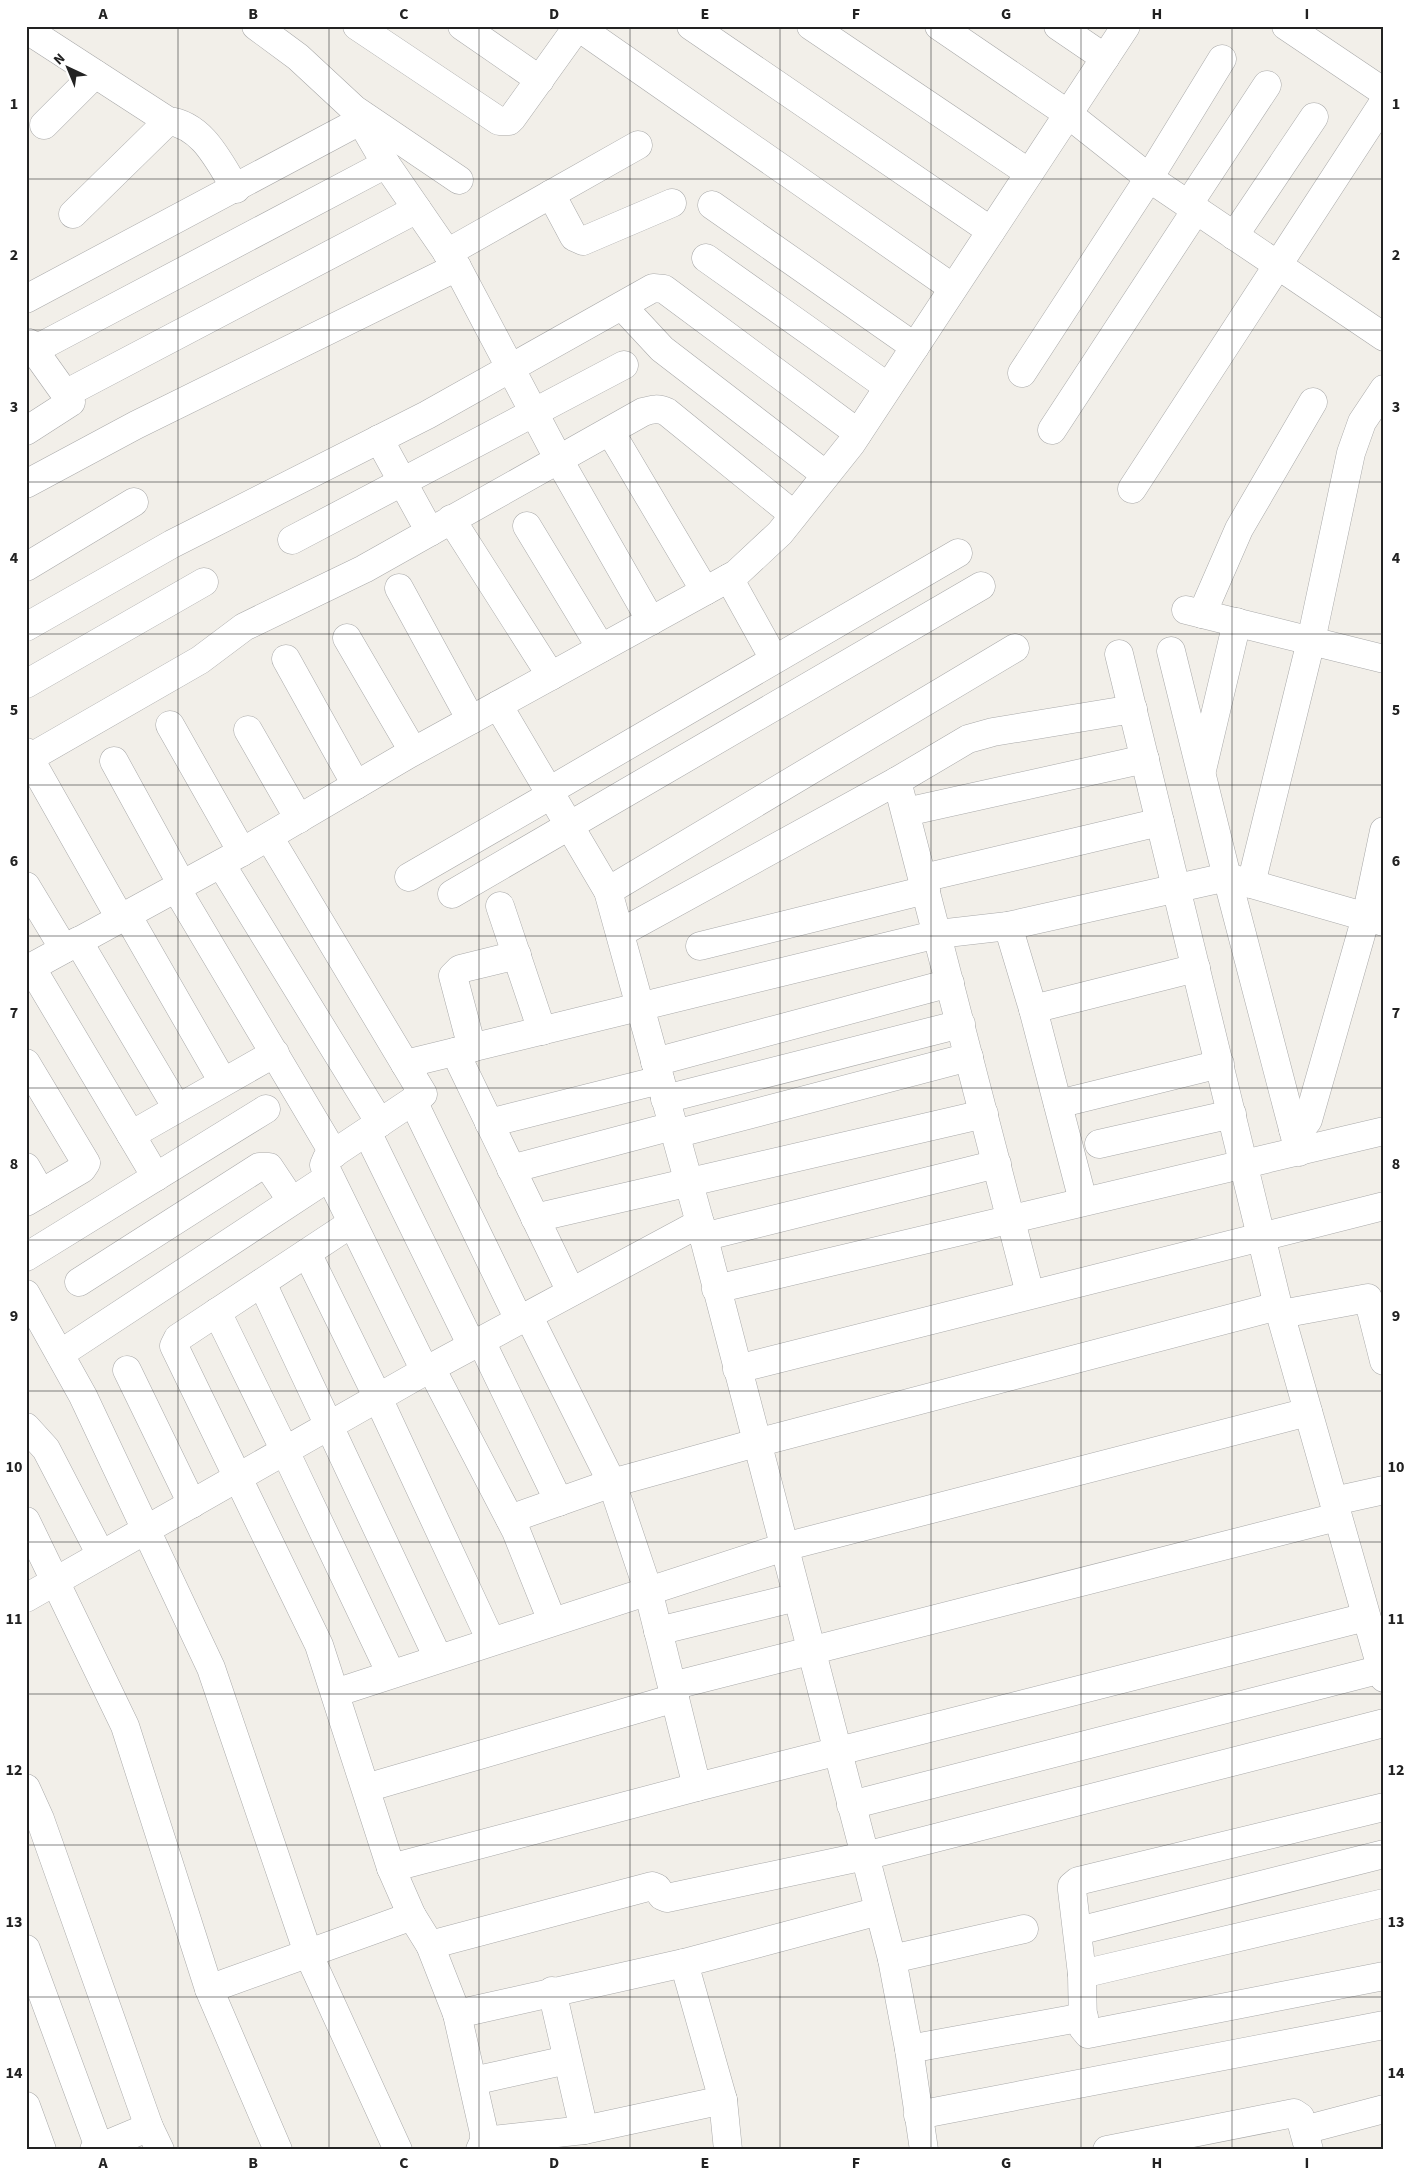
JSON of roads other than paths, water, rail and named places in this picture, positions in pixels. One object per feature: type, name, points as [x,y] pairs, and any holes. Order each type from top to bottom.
[{"type":"street","points":[[256,26],[298,56],[357,115],[459,180]]},
{"type":"street","points":[[357,26],[500,121],[508,121],[512,118],[577,26],[953,288]]},
{"type":"street","points":[[462,26],[540,80]]},
{"type":"street","points":[[691,26],[991,231]]},
{"type":"street","points":[[811,26],[1029,173]]},
{"type":"street","points":[[939,26],[1068,114],[1149,178],[1384,336]]},
{"type":"street","points":[[1058,26],[1105,58]]},
{"type":"street","points":[[156,1177],[29,968],[231,858],[413,752],[736,574],[780,533],[858,433],[1126,26]]},
{"type":"street","points":[[1286,26],[1384,92]]},
{"type":"street","points":[[26,29],[168,121],[186,125],[204,139],[236,189]]},
{"type":"street","points":[[1022,373],[1149,178],[1222,59]]},
{"type":"street","points":[[44,125],[95,74]]},
{"type":"street","points":[[1052,430],[1267,85]]},
{"type":"street","points":[[1132,488],[1384,102]]},
{"type":"street","points":[[357,115],[386,164],[452,260],[559,460],[651,621]]},
{"type":"street","points":[[30,290],[236,189],[357,115]]},
{"type":"street","points":[[1234,236],[1314,117]]},
{"type":"street","points":[[73,214],[168,121]]},
{"type":"street","points":[[26,484],[452,260],[551,194],[638,145]]},
{"type":"street","points":[[26,430],[70,404],[71,399],[30,346],[386,164]]},
{"type":"street","points":[[551,194],[574,237],[583,241],[672,203]]},
{"type":"street","points":[[712,204],[915,347]]},
{"type":"street","points":[[66,393],[417,209]]},
{"type":"street","points":[[706,258],[888,387]]},
{"type":"street","points":[[26,628],[172,544],[427,415],[653,288],[664,289],[858,433]]},
{"type":"street","points":[[622,306],[662,349],[826,475]]},
{"type":"street","points":[[292,540],[624,365]]},
{"type":"street","points":[[1239,880],[1311,640],[1356,435],[1362,422],[1384,389]]},
{"type":"street","points":[[1313,402],[1239,529],[1194,612],[1384,659]]},
{"type":"street","points":[[224,1082],[27,757],[200,660],[244,627],[364,569],[643,412],[660,409],[667,412],[794,515]]},
{"type":"street","points":[[610,431],[705,591]]},
{"type":"street","points":[[379,439],[403,482],[440,525],[551,676]]},
{"type":"street","points":[[26,567],[134,502]]},
{"type":"street","points":[[527,526],[601,648]]},
{"type":"street","points":[[409,877],[774,658],[958,553]]},
{"type":"street","points":[[729,578],[774,658]]},
{"type":"street","points":[[26,684],[204,582]]},
{"type":"street","points":[[452,894],[981,586]]},
{"type":"street","points":[[399,588],[471,720]]},
{"type":"street","points":[[1201,774],[1237,622]]},
{"type":"street","points":[[346,638],[413,752]]},
{"type":"street","points":[[608,891],[1015,648]]},
{"type":"street","points":[[1171,651],[1201,774],[1239,880],[1296,1140]]},
{"type":"street","points":[[851,1805],[1383,1673],[1279,1310],[1119,654]]},
{"type":"street","points":[[286,659],[356,785]]},
{"type":"street","points":[[498,705],[608,891],[701,1230],[892,1959],[909,2049],[924,2150]]},
{"type":"street","points":[[620,933],[978,735],[1132,709]]},
{"type":"street","points":[[170,725],[231,858],[374,1127],[476,1344],[558,1502]]},
{"type":"street","points":[[248,730],[299,819]]},
{"type":"street","points":[[906,812],[1145,759]]},
{"type":"street","points":[[114,761],[179,886],[274,1053],[332,1165],[352,1223],[428,1370],[510,1520],[552,1621]]},
{"type":"street","points":[[897,781],[970,1056],[1030,1294]]},
{"type":"street","points":[[700,946],[924,884],[1160,822]]},
{"type":"street","points":[[1296,1140],[1308,1120],[1375,920],[1384,831]]},
{"type":"street","points":[[60,1354],[291,1200],[374,1127],[423,1094],[269,836]]},
{"type":"street","points":[[405,1064],[938,934],[1008,926],[1177,888],[1239,880],[1375,920]]},
{"type":"street","points":[[26,886],[71,945],[177,1108]]},
{"type":"street","points":[[500,906],[542,1031]]},
{"type":"street","points":[[1008,926],[1033,1009],[1083,1201]]},
{"type":"street","points":[[517,955],[460,969],[453,976],[464,1050],[489,1123],[572,1292]]},
{"type":"street","points":[[1033,1009],[1196,968]]},
{"type":"street","points":[[660,1080],[950,983]]},
{"type":"street","points":[[489,1123],[660,1080],[961,1024]]},
{"type":"street","points":[[131,1135],[274,1053]]},
{"type":"street","points":[[511,1169],[970,1056]]},
{"type":"street","points":[[26,1063],[86,1163],[82,1169],[34,1197],[26,1167]]},
{"type":"street","points":[[1058,1104],[1220,1064]]},
{"type":"street","points":[[413,1101],[524,1318],[612,1483],[648,1590],[697,1787]]},
{"type":"street","points":[[26,1257],[266,1109]]},
{"type":"street","points":[[535,1218],[984,1114]]},
{"type":"street","points":[[1099,1144],[1232,1114]]},
{"type":"street","points":[[716,1289],[1244,1164],[1296,1140],[1384,1131]]},
{"type":"street","points":[[26,1598],[428,1370],[572,1292],[701,1230],[997,1164]]},
{"type":"street","points":[[79,1282],[259,1167],[269,1167],[291,1200]]},
{"type":"street","points":[[737,1369],[1384,1206]]},
{"type":"street","points":[[352,1223],[178,1338],[174,1346],[319,1645],[391,1868],[412,1916],[430,1945],[457,2014],[473,2081],[482,2146],[584,2130],[723,2100]]},
{"type":"street","points":[[307,1253],[378,1398],[491,1641]]},
{"type":"street","points":[[262,1283],[438,1658]]},
{"type":"street","points":[[26,1294],[83,1396],[211,1668],[308,1953],[398,2150]]},
{"type":"street","points":[[510,1520],[612,1483],[756,1443],[1279,1310],[1376,1297],[1384,1361]]},
{"type":"street","points":[[217,1312],[285,1450],[391,1674]]},
{"type":"street","points":[[127,1370],[192,1504]]},
{"type":"street","points":[[335,1693],[784,1547],[1308,1412]]},
{"type":"street","points":[[26,1427],[46,1449],[101,1555]]},
{"type":"street","points":[[366,1788],[811,1649],[1335,1509],[1384,1490]]},
{"type":"street","points":[[26,1521],[57,1581],[125,1726],[209,1989],[278,2150]]},
{"type":"street","points":[[658,1631],[797,1597]]},
{"type":"street","points":[[391,1868],[697,1787],[1366,1617]]},
{"type":"street","points":[[430,1945],[652,1886],[657,1888],[662,1896],[667,1898],[865,1856],[1384,1723]]},
{"type":"street","points":[[26,1788],[40,1819],[155,2138],[98,2149],[26,1949]]},
{"type":"street","points":[[1384,1807],[1078,1881],[1072,1886],[1082,1974],[1083,2028],[1088,2034],[1384,1976]]},
{"type":"street","points":[[1078,1931],[1384,1854]]},
{"type":"street","points":[[1082,1974],[1384,1904]]},
{"type":"street","points":[[457,2014],[552,1991],[684,1963],[879,1910]]},
{"type":"street","points":[[209,1989],[412,1916]]},
{"type":"street","points":[[892,1959],[1024,1929]]},
{"type":"street","points":[[684,1963],[723,2100],[728,2150]]},
{"type":"street","points":[[552,1991],[584,2130]]},
{"type":"street","points":[[909,2049],[1084,2017]]},
{"type":"street","points":[[918,2115],[1384,2025]]},
{"type":"street","points":[[473,2081],[567,2060]]},
{"type":"street","points":[[26,2106],[42,2150]]},
{"type":"street","points":[[1107,2150],[1294,2113],[1299,2115],[1307,2140],[1384,2109]]}]
